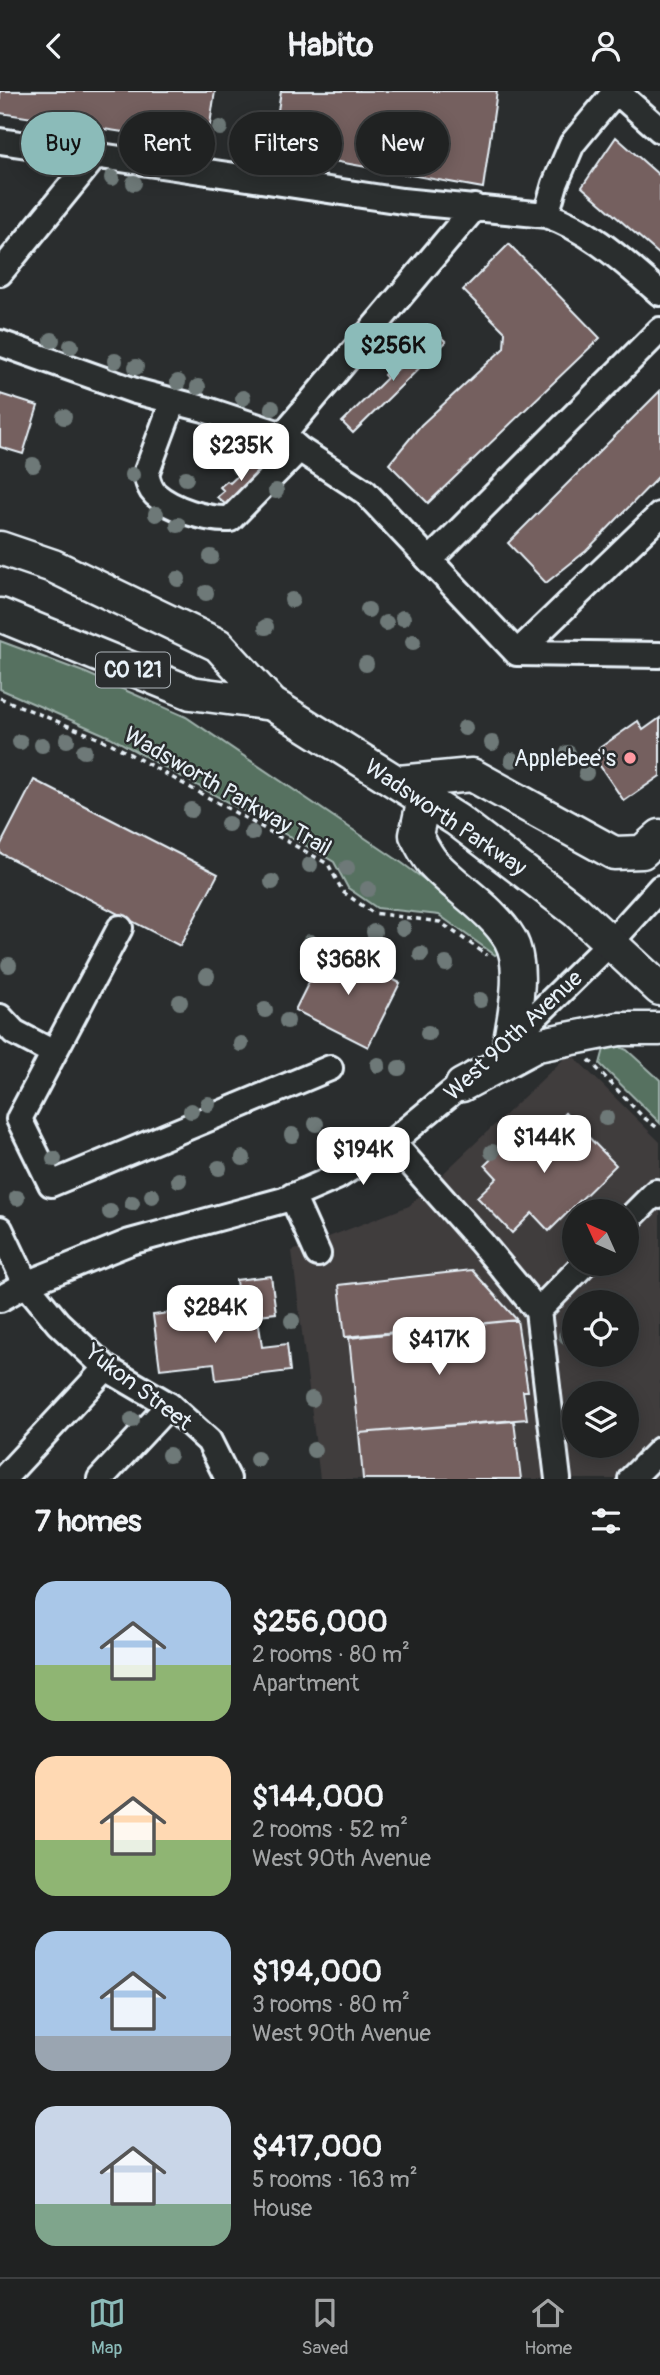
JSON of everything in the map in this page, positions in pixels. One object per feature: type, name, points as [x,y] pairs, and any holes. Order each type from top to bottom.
[{"type":"main road","name":"Wadsworth Parkway","points":[[0,548],[53,566],[218,645],[272,704],[412,790],[504,854],[611,942]]},
{"type":"main road","name":"Wadsworth Parkway","points":[[0,615],[191,694],[272,704]]},
{"type":"main road","points":[[510,1041],[517,1002],[516,960],[510,940],[495,921],[432,861],[416,835],[412,790],[472,775],[614,853],[642,852],[660,836]]},
{"type":"main road","name":"CO 121","points":[[611,942],[660,989]]},
{"type":"main road","points":[[462,1085],[537,1045],[619,1030],[660,1029]]},
{"type":"street","points":[[547,215],[555,184],[572,144],[616,91],[660,130]]},
{"type":"street","points":[[0,141],[21,144]]},
{"type":"street","points":[[105,156],[402,201],[547,215],[568,222],[604,246],[660,293]]},
{"type":"street","points":[[0,273],[80,175]]},
{"type":"street","points":[[173,401],[146,474],[149,485],[155,494],[195,515],[212,520],[230,519],[475,208]]},
{"type":"street","points":[[430,560],[660,330]]},
{"type":"street","points":[[0,343],[291,442],[365,492],[517,653],[660,655]]},
{"type":"street","points":[[517,653],[660,515]]},
{"type":"street","name":"West 90th Avenue","points":[[0,1299],[26,1284],[130,1242],[292,1196],[337,1177],[392,1142],[462,1085],[611,942],[660,888]]},
{"type":"street","points":[[120,928],[19,1119],[51,1184],[330,1068]]},
{"type":"street","points":[[0,1017],[13,1032],[54,1053]]},
{"type":"street","points":[[392,1142],[538,1311],[558,1479]]},
{"type":"street","points":[[639,1209],[656,1192],[660,1196]]},
{"type":"street","points":[[292,1196],[318,1254]]},
{"type":"street","name":"Yukon Street","points":[[0,1229],[26,1284],[58,1323],[106,1368],[169,1405],[209,1441],[228,1479]]},
{"type":"street","points":[[538,1311],[572,1276]]},
{"type":"street","points":[[3,1479],[106,1368]]},
{"type":"street","points":[[100,1479],[169,1405]]},
{"type":"street","points":[[631,1479],[660,1450]]},
{"type":"path","name":"Wadsworth Parkway Trail","points":[[0,698],[110,743],[328,865],[343,892],[373,913],[440,922],[488,956]]},
{"type":"path","points":[[589,1060],[642,1116],[660,1130]]},
{"type":"shaded area","points":[[570,1053],[660,1142],[660,1479],[320,1479],[292,1251],[409,1206]]},
{"type":"green space","points":[[0,641],[86,673],[186,717],[402,863],[482,922],[500,952],[495,955],[439,915],[377,908],[348,888],[334,862],[319,853],[110,737],[0,689]]},
{"type":"green space","points":[[611,1043],[627,1050],[660,1080],[660,1123],[600,1064],[604,1049]]},
{"type":"building","points":[[0,91],[215,91],[212,112],[119,112],[119,131],[105,129],[105,112],[21,112],[21,116],[0,113]]},
{"type":"building","points":[[281,91],[497,91],[483,188],[411,175],[449,175],[449,112],[356,112],[356,165],[342,163],[342,112],[278,112]]},
{"type":"building","points":[[616,137],[660,176],[660,255],[582,187]]},
{"type":"building","points":[[509,244],[600,338],[428,503],[389,464],[421,425],[504,348],[505,332],[463,290]]},
{"type":"building","points":[[436,332],[446,342],[353,433],[342,422],[387,378],[384,375],[388,370],[392,375]]},
{"type":"building","points":[[660,391],[660,475],[586,551],[546,583],[508,543]]},
{"type":"building","points":[[0,394],[38,406],[23,454],[0,447]]},
{"type":"building","points":[[256,459],[265,469],[237,502],[234,498],[226,505],[217,497],[224,491],[220,487],[227,481],[230,483]]},
{"type":"building","name":"Applebee's","points":[[660,718],[660,776],[624,801],[596,760],[602,756],[598,749],[638,721],[643,730]]},
{"type":"building","points":[[34,780],[218,874],[180,946],[0,853],[0,846]]},
{"type":"building","points":[[327,946],[400,983],[368,1047],[295,1010]]},
{"type":"building","points":[[565,1113],[616,1165],[581,1199],[562,1199],[562,1218],[549,1231],[532,1213],[512,1233],[477,1197],[497,1178],[485,1165],[524,1127],[537,1141]]},
{"type":"building","points":[[472,1270],[517,1320],[345,1337],[339,1285]]},
{"type":"building","points":[[271,1276],[276,1313],[240,1317],[236,1280]]},
{"type":"building","points":[[221,1306],[225,1330],[259,1325],[262,1347],[287,1344],[290,1371],[216,1380],[214,1363],[160,1369],[153,1315]]},
{"type":"building","points":[[517,1320],[528,1391],[523,1391],[527,1419],[359,1433],[349,1338]]},
{"type":"building","points":[[514,1421],[521,1479],[363,1479],[359,1433]]},
{"type":"place","name":"Applebee's","points":[[630,758]]}]
